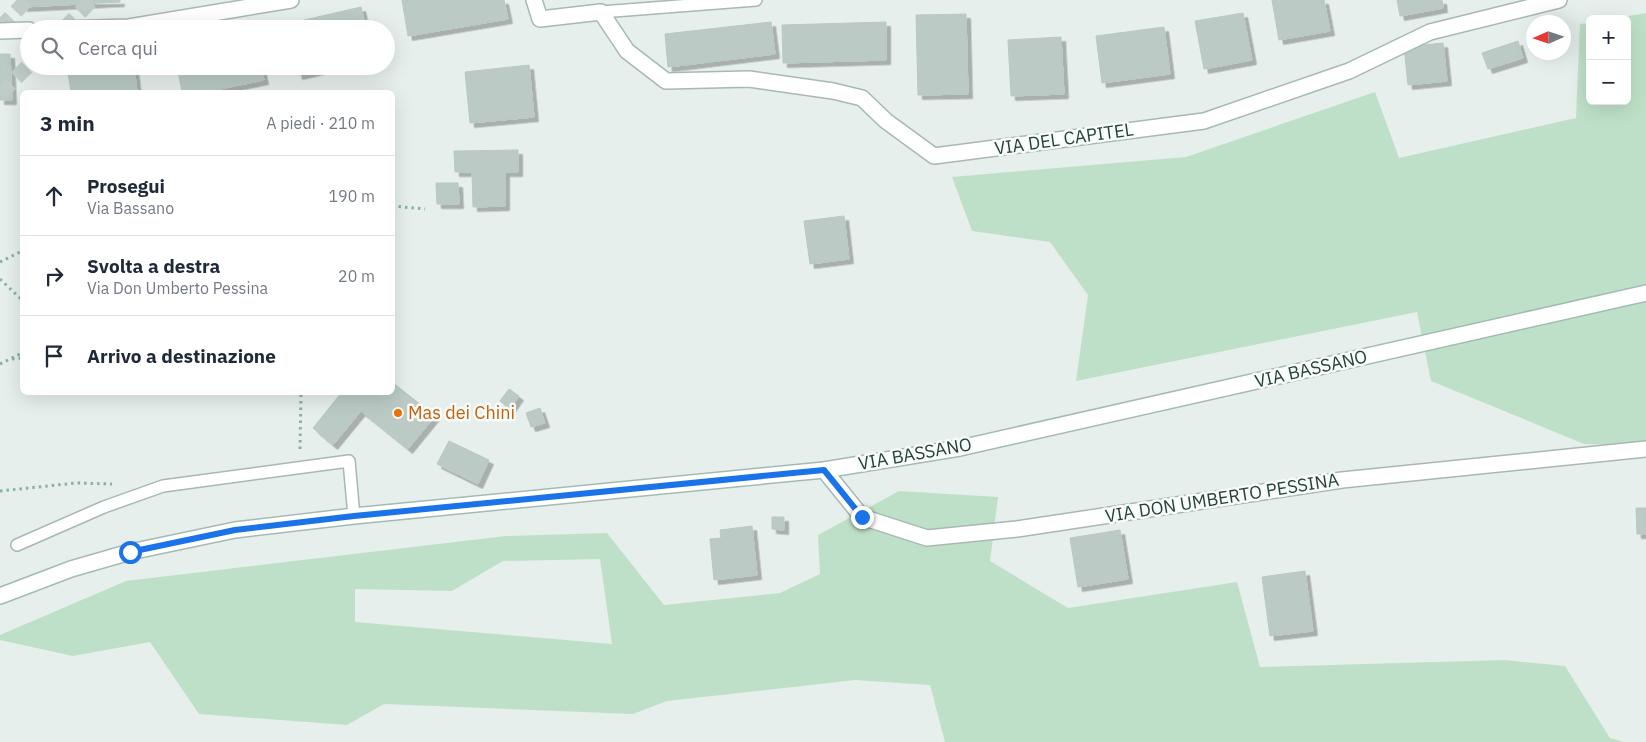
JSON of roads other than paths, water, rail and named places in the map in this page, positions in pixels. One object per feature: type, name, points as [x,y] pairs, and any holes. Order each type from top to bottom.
[{"type":"street","points":[[171,20],[291,0]]},
{"type":"street","points":[[534,0],[540,19],[601,12]]},
{"type":"street","name":"VIA DEL CAPITEL","points":[[601,12],[627,52],[666,80],[750,79],[833,91],[862,98],[886,121],[934,156],[1204,121],[1350,71],[1430,32],[1559,0]]},
{"type":"street","points":[[0,31],[20,30]]},
{"type":"street","name":"VIA BASSANO","points":[[0,596],[71,569],[130,552],[235,530],[354,516],[824,470],[960,448],[1646,293]]},
{"type":"street","name":"VIA DON UMBERTO PESSINA","points":[[824,470],[862,517],[927,538],[1017,529],[1342,480],[1520,460],[1646,449]]},
{"type":"lane","points":[[601,12],[756,0]]},
{"type":"lane","points":[[17,545],[104,507],[163,486],[301,469],[349,461],[354,516]]},
{"type":"tunnel","points":[[0,28],[27,0]]},
{"type":"tunnel","points":[[73,20],[92,0]]},
{"type":"tunnel","points":[[0,94],[20,74]]},
{"type":"place","name":"Mas dei Chini","points":[[398,413]]}]
